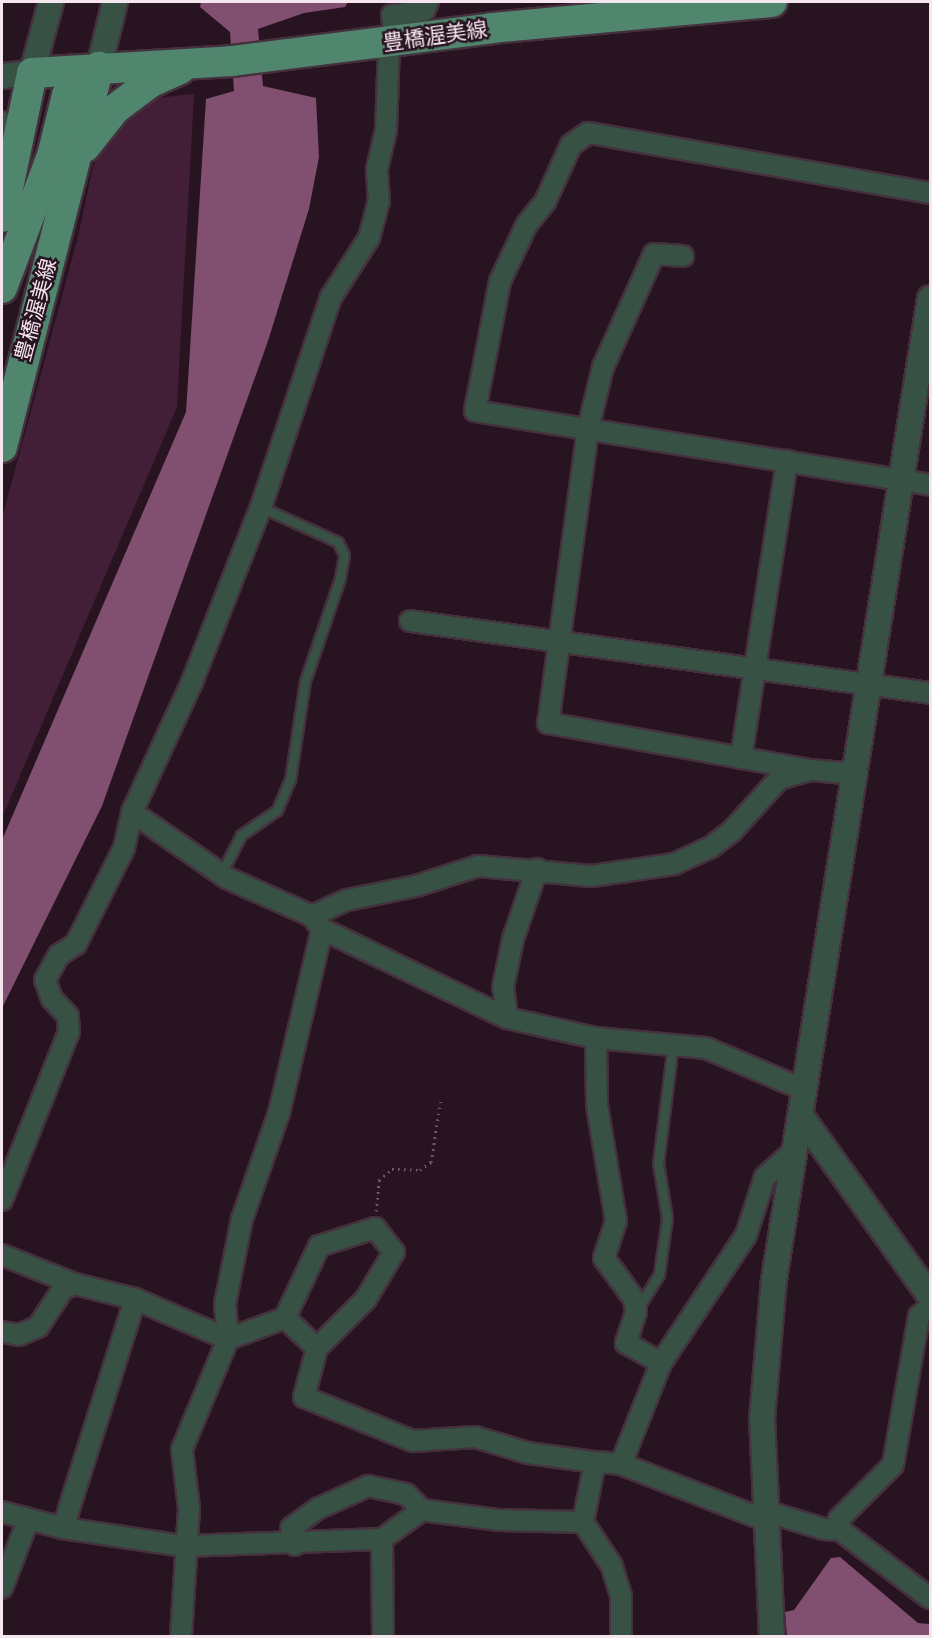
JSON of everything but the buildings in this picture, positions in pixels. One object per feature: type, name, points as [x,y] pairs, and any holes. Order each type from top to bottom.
[{"type":"main road","name":"豊橋渥美線","points":[[32,73],[246,59],[392,43],[492,28],[760,2]]},
{"type":"main road","points":[[76,159],[114,109],[151,82],[194,63]]},
{"type":"main road","name":"豊橋渥美線","points":[[2,447],[99,67]]},
{"type":"main road","points":[[2,288],[52,156],[67,95],[99,67]]},
{"type":"main road","points":[[2,217],[12,153],[32,73]]},
{"type":"street","points":[[2,76],[32,73],[51,2]]},
{"type":"street","points":[[99,67],[115,2]]},
{"type":"street","points":[[2,1200],[69,1032],[68,1016],[52,999],[45,980],[59,955],[76,944],[124,848],[132,812],[192,682],[261,507],[331,297],[369,238],[379,201],[376,177],[386,131],[392,15],[424,11],[428,2]]},
{"type":"street","points":[[2,124],[12,153]]},
{"type":"street","points":[[930,192],[588,133],[571,145],[545,202],[527,224],[500,281],[475,411],[930,485]]},
{"type":"street","points":[[683,256],[654,254],[603,367],[588,429],[548,723],[810,770],[857,774]]},
{"type":"street","points":[[772,1636],[762,1419],[774,1280],[857,774],[930,298]]},
{"type":"street","points":[[741,758],[787,461]]},
{"type":"street","points":[[410,621],[561,640],[755,670],[930,693]]},
{"type":"street","points":[[181,1636],[184,1546],[189,1508],[182,1449],[228,1339],[225,1304],[242,1219],[279,1113],[317,923],[347,900],[416,886],[478,866],[537,868],[592,876],[674,864],[711,847],[732,831],[779,779],[810,770]]},
{"type":"street","points":[[132,812],[221,874],[507,1018],[596,1038],[706,1048],[806,1090]]},
{"type":"street","points":[[507,1018],[503,987],[513,939],[537,868]]},
{"type":"street","points":[[596,1038],[597,1105],[616,1221],[604,1258],[633,1299],[636,1312],[626,1343],[661,1363]]},
{"type":"street","points":[[801,1116],[930,1296]]},
{"type":"street","points":[[621,1464],[661,1363],[746,1235],[765,1177],[795,1150]]},
{"type":"street","points":[[2,1255],[75,1284],[135,1299],[228,1339],[285,1318],[319,1246],[375,1228],[394,1252],[366,1299],[317,1348],[304,1397],[412,1441],[475,1437],[528,1453],[621,1464],[765,1515],[824,1529],[840,1530],[930,1598]]},
{"type":"street","points":[[2,1332],[19,1335],[38,1327],[63,1289],[75,1284]]},
{"type":"street","points":[[63,1528],[135,1299]]},
{"type":"street","points":[[840,1530],[839,1519],[892,1465],[919,1316],[930,1307]]},
{"type":"street","points":[[285,1318],[317,1348]]},
{"type":"street","points":[[595,1462],[583,1522],[615,1576],[621,1596],[621,1636]]},
{"type":"street","points":[[295,1545],[291,1528],[319,1508],[368,1486],[406,1494],[422,1510],[499,1520],[583,1522]]},
{"type":"street","points":[[2,1512],[63,1528],[184,1546],[295,1545],[382,1539],[422,1510]]},
{"type":"street","points":[[2,1588],[28,1520]]},
{"type":"street","points":[[382,1539],[383,1636]]},
{"type":"lane","points":[[221,874],[241,835],[277,810],[290,780],[305,681],[340,578],[344,555],[338,542],[261,507]]},
{"type":"lane","points":[[636,1312],[659,1274],[667,1218],[658,1163],[673,1046]]},
{"type":"path","points":[[375,1228],[379,1180],[392,1169],[420,1170],[431,1162],[441,1100]]},
{"type":"shaded area","points":[[201,2],[348,2],[345,7],[304,13],[258,29],[263,86],[316,98],[319,157],[309,209],[268,341],[102,806],[2,1008],[2,840],[186,412],[206,99],[234,91],[230,32],[200,7]]},
{"type":"shaded area","points":[[194,94],[177,407],[2,818],[2,518],[78,237],[93,166],[115,132],[136,110],[155,98]]},
{"type":"shaded area","points":[[840,1557],[918,1623],[930,1624],[930,1636],[787,1636],[785,1612],[794,1610],[831,1558]]}]
